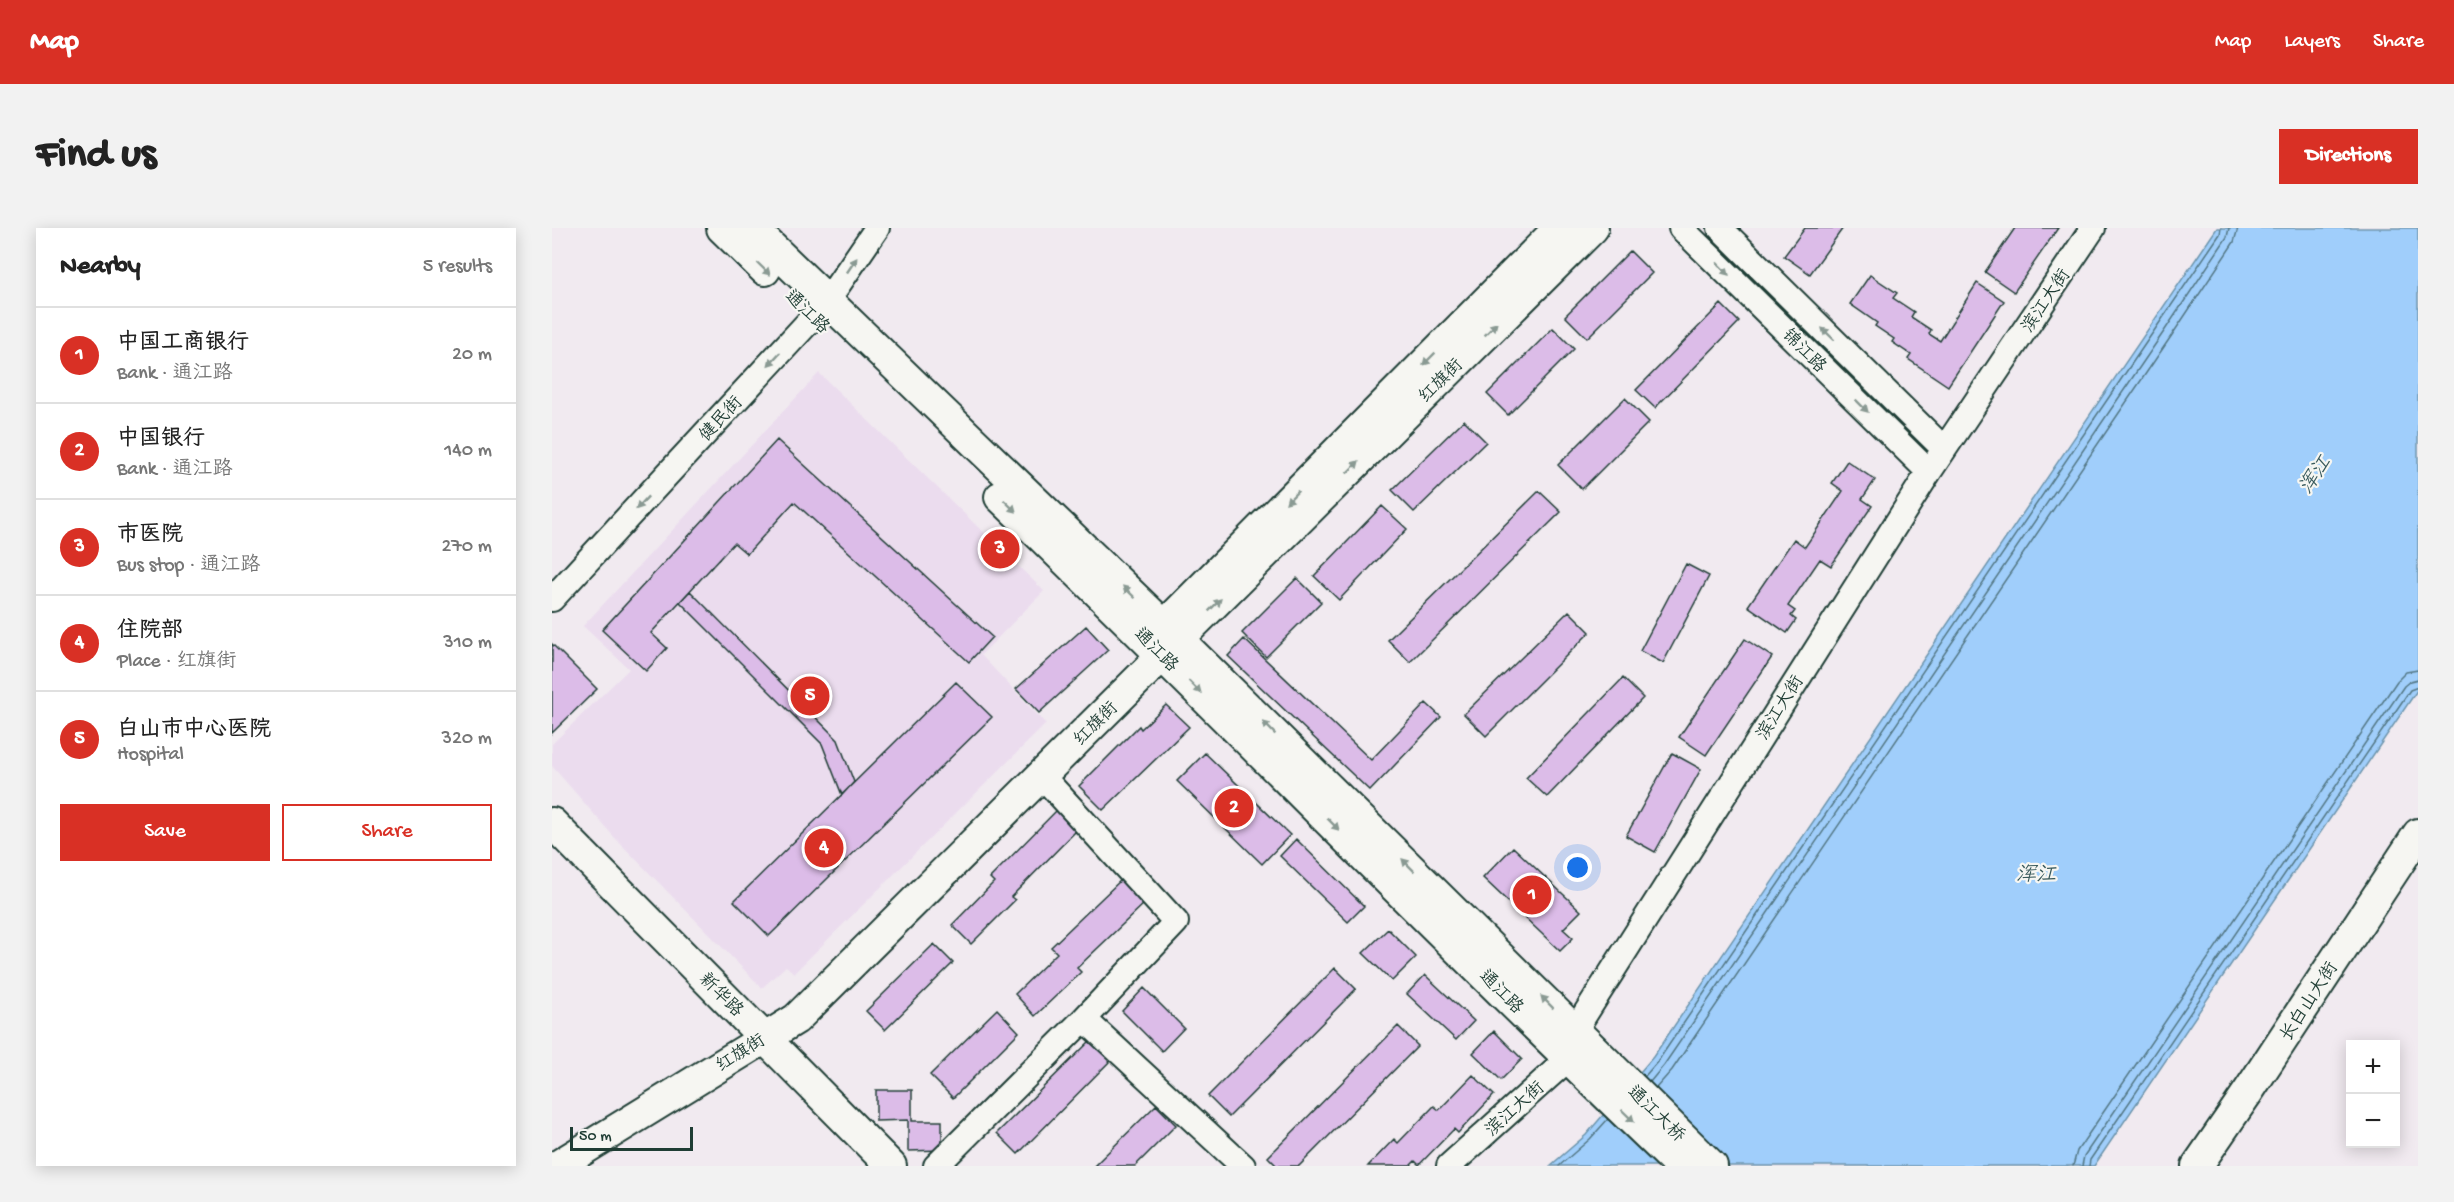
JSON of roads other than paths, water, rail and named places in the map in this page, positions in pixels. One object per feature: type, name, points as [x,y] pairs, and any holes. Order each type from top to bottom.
[{"type":"main road","name":"通江路","points":[[722,228],[820,309],[1164,640],[1583,1056]]},
{"type":"main road","name":"通江路","points":[[752,228],[820,309]]},
{"type":"main road","points":[[765,1037],[782,1009],[1164,640],[1559,228]]},
{"type":"main road","name":"红旗街","points":[[556,1166],[796,1019],[1042,776],[1164,640],[1593,228]]},
{"type":"main road","name":"新华路","points":[[552,823],[891,1166]]},
{"type":"main road","name":"长白山大街","points":[[2208,1164],[2417,846]]},
{"type":"main road","name":"通江大桥","points":[[1583,1056],[1680,1166]]},
{"type":"main road","name":"通江大桥","points":[[1583,1056],[1712,1166]]},
{"type":"street","name":"健民街","points":[[552,599],[820,309],[877,228]]},
{"type":"street","name":"锦江路","points":[[1681,228],[1929,472]]},
{"type":"street","name":"锦江路","points":[[1720,228],[1944,448]]},
{"type":"street","name":"滨江大街","points":[[1449,1166],[1583,1056],[1929,472],[2093,228]]},
{"type":"street","points":[[936,1166],[1084,1019],[1176,921],[1042,776]]},
{"type":"street","points":[[1084,1019],[1244,1166]]},
{"type":"street","points":[[552,1161],[556,1166]]},
{"type":"water","name":"浑江","points":[[2217,228],[2418,228],[2418,689],[2094,1166],[1550,1166],[1586,1135],[1653,1057]]},
{"type":"place","name":"市医院","points":[[1000,549]]},
{"type":"place","name":"白山市中心医院","points":[[810,696]]},
{"type":"place","name":"中国银行","points":[[1234,808]]},
{"type":"place","name":"住院部","points":[[824,848]]},
{"type":"place","name":"中国工商银行","points":[[1532,895]]}]
